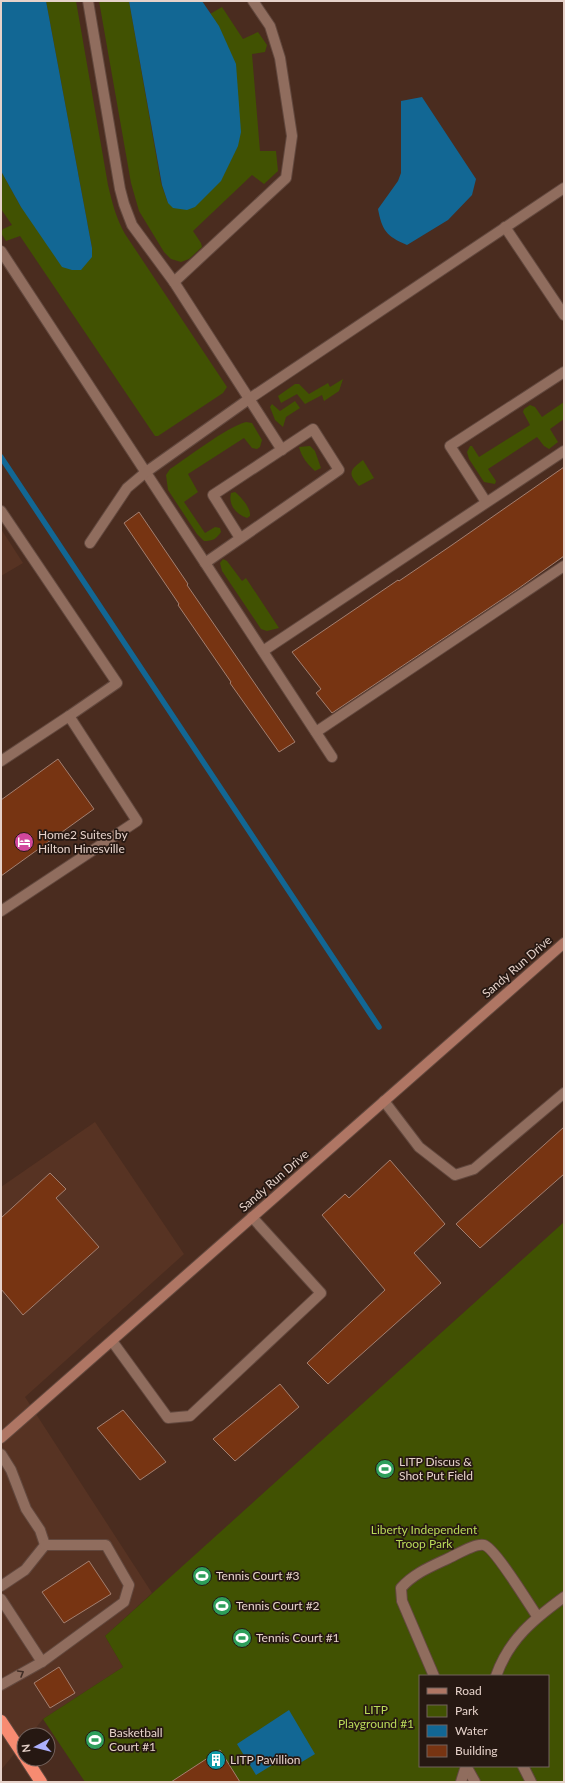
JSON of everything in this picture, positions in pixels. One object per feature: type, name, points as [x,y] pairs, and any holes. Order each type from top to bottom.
[{"type":"highway","points":[[1,1721],[16,1744]]},
{"type":"highway","points":[[31,1767],[41,1782]]},
{"type":"street","name":"Sandy Run Drive","points":[[1,1438],[564,943]]},
{"type":"lane","points":[[88,1],[124,204],[132,225],[174,282],[282,450]]},
{"type":"lane","points":[[174,282],[286,178],[292,136],[280,58],[270,26],[253,1]]},
{"type":"lane","points":[[90,543],[127,488],[146,472],[249,399],[564,188]]},
{"type":"lane","points":[[505,228],[564,315]]},
{"type":"lane","points":[[1,251],[332,757]]},
{"type":"lane","points":[[486,502],[450,446],[564,372]]},
{"type":"lane","points":[[205,562],[240,538],[339,470],[313,429],[213,495],[240,538]]},
{"type":"lane","points":[[263,651],[564,451]]},
{"type":"lane","points":[[1,512],[117,683],[1,761]]},
{"type":"lane","points":[[316,732],[564,566]]},
{"type":"lane","points":[[1,911],[137,821],[69,716]]},
{"type":"lane","points":[[384,1101],[419,1148],[455,1175],[474,1169],[564,1093]]},
{"type":"lane","points":[[112,1341],[168,1418],[190,1416],[321,1293],[252,1217]]},
{"type":"lane","points":[[1,1454],[11,1470],[26,1509],[40,1530],[45,1545]]},
{"type":"lane","points":[[1,1685],[42,1662],[124,1602],[129,1585],[106,1544],[45,1545]]},
{"type":"lane","points":[[1,1586],[25,1570],[45,1545]]},
{"type":"lane","points":[[434,1675],[402,1601],[401,1588],[409,1579],[457,1554],[473,1547],[484,1545],[490,1548],[498,1557],[538,1616]]},
{"type":"lane","points":[[496,1675],[501,1663],[530,1623],[564,1597]]},
{"type":"lane","points":[[1,1599],[42,1662]]},
{"type":"lane","points":[[461,1782],[466,1767]]},
{"type":"lane","points":[[467,1767],[475,1782]]},
{"type":"lane","points":[[524,1767],[532,1782]]},
{"type":"shaded area","points":[[1,529],[23,563],[1,576]]},
{"type":"shaded area","points":[[95,1122],[184,1254],[25,1397],[152,1593],[105,1636],[123,1667],[43,1719],[36,1727],[16,1727],[16,1752],[1,1770],[1,1187]]},
{"type":"green space","points":[[46,1],[76,1],[108,185],[119,222],[125,234],[227,387],[223,393],[158,436],[155,436],[20,236],[6,241],[1,233],[3,229],[12,225],[1,209],[1,171],[21,207],[92,248]]},
{"type":"green space","points":[[99,1],[129,1],[161,183],[168,203],[218,25],[210,14],[222,7],[243,39],[258,32],[267,45],[265,52],[252,54],[260,151],[276,151],[278,171],[264,184],[252,175],[193,231],[202,247],[189,259],[181,262],[171,259],[164,252],[139,211],[131,183]]},
{"type":"green space","points":[[343,379],[339,391],[324,401],[322,395],[305,404],[297,394],[281,403],[278,396],[295,384],[299,384],[309,394],[328,383],[330,387]]},
{"type":"green space","points":[[295,401],[300,408],[286,417],[283,427],[275,420],[270,407],[272,404],[280,411]]},
{"type":"green space","points":[[564,402],[564,419],[550,429],[558,442],[549,449],[544,446],[537,437],[488,469],[496,481],[495,484],[484,482],[469,459],[467,452],[470,446],[472,446],[479,457],[530,425],[523,412],[524,409],[530,405],[535,407],[542,417]]},
{"type":"green space","points":[[246,422],[252,423],[262,440],[260,447],[257,449],[252,448],[244,438],[188,474],[198,492],[184,502],[205,533],[215,527],[220,528],[221,532],[214,539],[204,541],[197,534],[168,490],[166,475],[170,469],[208,443],[228,430]]},
{"type":"green space","points":[[310,446],[315,451],[321,468],[315,471],[301,454],[299,447]]},
{"type":"green space","points":[[363,460],[374,478],[359,486],[353,478],[352,472],[355,466]]},
{"type":"green space","points":[[235,492],[243,500],[249,510],[250,516],[247,518],[239,514],[232,505],[230,497],[231,493]]},
{"type":"green space","points":[[223,559],[227,561],[242,581],[246,578],[279,628],[267,631],[261,629],[222,571],[220,563]]},
{"type":"green space","name":"Liberty Independent Troop Park","points":[[564,1222],[564,1782],[85,1782],[56,1738],[56,1727],[48,1727],[43,1719],[123,1667],[105,1636]]},
{"type":"water","points":[[1,1],[46,1],[92,248],[92,257],[81,270],[72,270],[62,267],[21,207],[1,171]]},
{"type":"water","points":[[129,1],[202,1],[219,26],[236,64],[241,132],[238,146],[221,181],[195,207],[187,210],[173,208],[168,203],[162,185]]},
{"type":"water","points":[[422,97],[476,179],[472,195],[448,220],[407,245],[394,239],[386,232],[381,222],[378,209],[398,181],[401,173],[401,101]]},
{"type":"water","points":[[289,1710],[315,1754],[295,1766],[287,1756],[256,1775],[237,1744]]},
{"type":"building","points":[[564,467],[564,556],[519,588],[332,713],[316,693],[321,689],[292,652],[452,545]]},
{"type":"building","points":[[139,512],[188,584],[187,585],[295,742],[279,752],[230,683],[231,682],[124,523]]},
{"type":"building","name":"Home2 Suites by Hilton Hinesville","points":[[58,759],[94,809],[1,876],[1,800]]},
{"type":"building","points":[[564,1127],[564,1174],[480,1248],[456,1224]]},
{"type":"building","points":[[390,1160],[445,1224],[414,1253],[441,1283],[328,1384],[307,1363],[385,1290],[322,1215],[345,1194],[349,1198]]},
{"type":"building","points":[[50,1173],[66,1189],[56,1198],[99,1247],[23,1315],[1,1289],[1,1218]]},
{"type":"building","points":[[280,1384],[299,1407],[235,1461],[213,1439]]},
{"type":"building","points":[[123,1410],[166,1462],[140,1480],[97,1428]]},
{"type":"building","points":[[89,1561],[111,1594],[64,1623],[42,1592]]},
{"type":"building","points":[[59,1667],[75,1693],[50,1708],[34,1683]]},
{"type":"building","name":"LITP Pavillion","points":[[220,1750],[240,1782],[171,1782]]},
{"type":"waterway","points":[[1,457],[379,1027]]},
{"type":"place","name":"Home2 Suites by Hilton Hinesville","points":[[24,842]]},
{"type":"place","name":"LITP Discus & Shot Put Field","points":[[385,1469]]},
{"type":"place","name":"Tennis Court #3","points":[[202,1576]]},
{"type":"place","name":"Tennis Court #2","points":[[222,1606]]},
{"type":"place","name":"Tennis Court #1","points":[[242,1638]]},
{"type":"place","name":"Basketball Court #1","points":[[95,1740]]},
{"type":"place","name":"LITP Pavillion","points":[[216,1760]]},
{"type":"park label","name":"LITP Playground #1","points":[[376,1717]]}]
